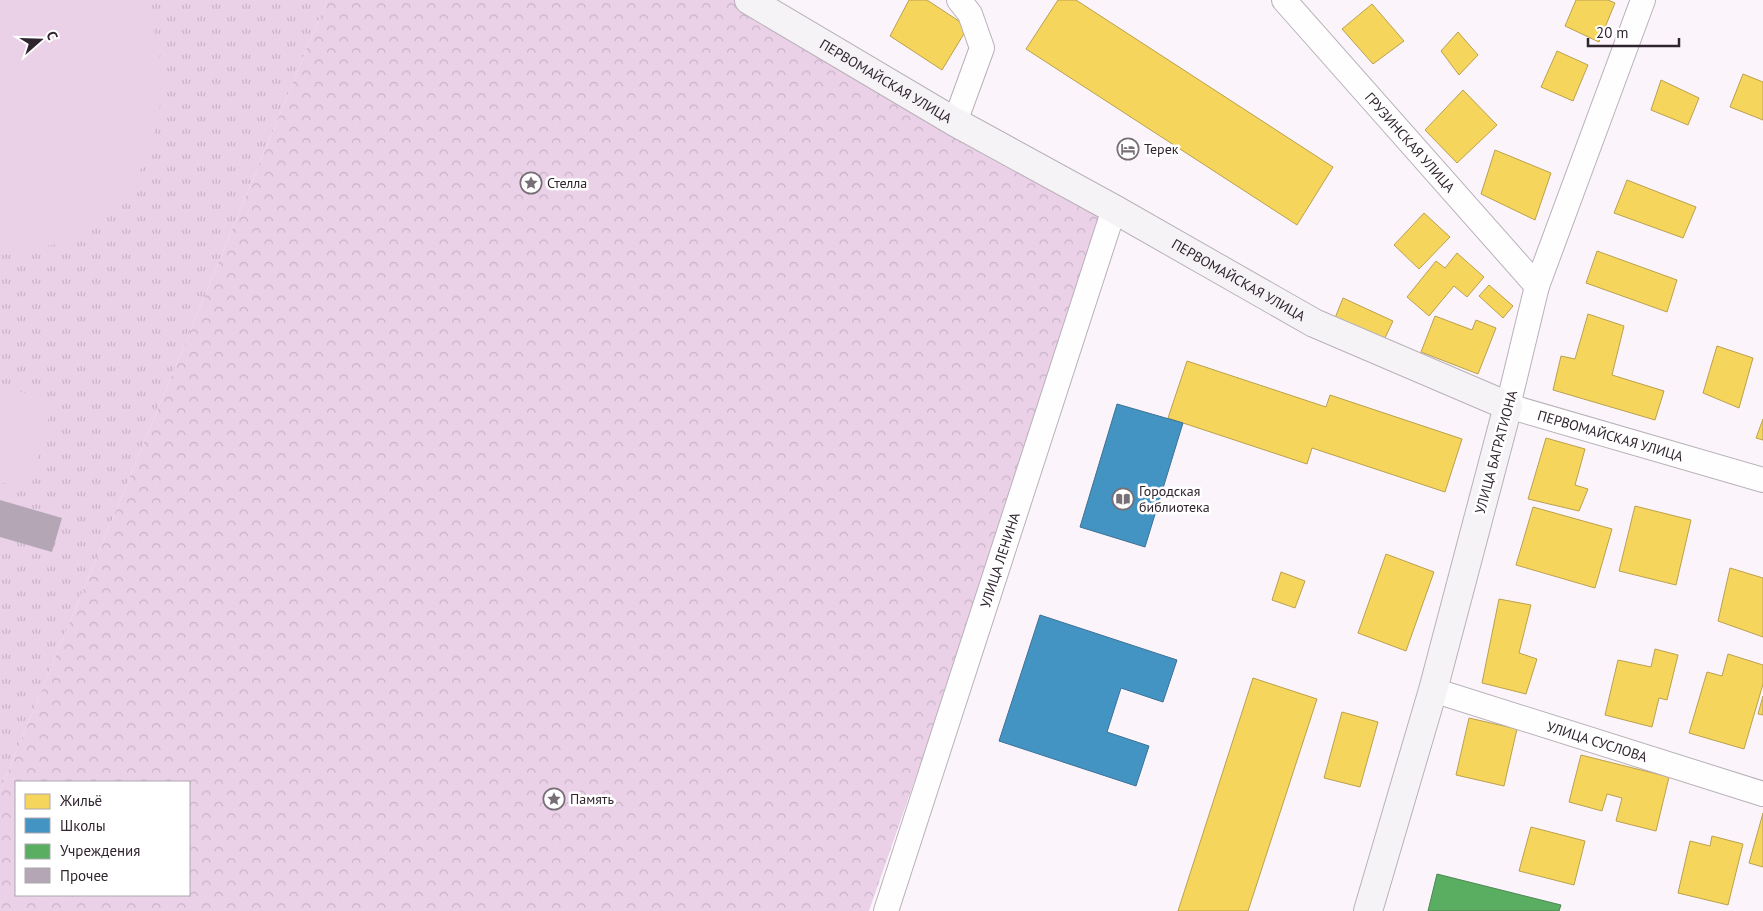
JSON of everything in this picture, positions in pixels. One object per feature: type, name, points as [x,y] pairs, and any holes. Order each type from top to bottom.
[{"type":"main road","name":"ПЕРВОМАЙСКАЯ УЛИЦА","points":[[749,0],[955,122],[1114,209],[1314,323],[1508,406]]},
{"type":"main road","name":"УЛИЦА БАГРАТИОНА","points":[[1368,911],[1433,690],[1508,406]]},
{"type":"street","points":[[955,122],[982,48],[970,14],[959,0]]},
{"type":"street","name":"ГРУЗИНСКАЯ УЛИЦА","points":[[1284,0],[1537,286]]},
{"type":"street","name":"УЛИЦА БАГРАТИОНА","points":[[1508,406],[1537,286],[1643,0]]},
{"type":"street","name":"УЛИЦА ЛЕНИНА","points":[[886,911],[1114,209]]},
{"type":"street","name":"ПЕРВОМАЙСКАЯ УЛИЦА","points":[[1508,406],[1763,480]]},
{"type":"street","name":"УЛИЦА СУСЛОВА","points":[[1433,690],[1763,794]]},
{"type":"green space","points":[[0,0],[327,0],[0,791]]},
{"type":"green space","points":[[0,0],[140,0],[150,21],[159,49],[162,83],[159,114],[146,161],[112,209],[67,242],[0,255]]},
{"type":"green space","points":[[327,0],[754,0],[1114,209],[869,911],[0,911],[0,791]]},
{"type":"green space","points":[[0,386],[53,401],[30,490],[0,482]]},
{"type":"building: Жильё","points":[[909,0],[927,0],[968,27],[942,70],[890,36]]},
{"type":"building: Жильё","points":[[1058,0],[1076,0],[1333,167],[1297,225],[1026,49]]},
{"type":"building: Жильё","points":[[1576,0],[1608,0],[1615,3],[1599,42],[1565,26]]},
{"type":"building: Жильё","points":[[1372,4],[1404,41],[1373,64],[1342,29]]},
{"type":"building: Жильё","points":[[1458,32],[1478,55],[1459,75],[1441,51]]},
{"type":"building: Жильё","points":[[1557,51],[1588,65],[1573,101],[1541,87]]},
{"type":"building: Жильё","points":[[1743,74],[1763,82],[1763,120],[1730,107]]},
{"type":"building: Жильё","points":[[1661,80],[1699,98],[1688,125],[1651,110]]},
{"type":"building: Жильё","points":[[1463,90],[1497,125],[1457,163],[1425,130]]},
{"type":"building: Жильё","points":[[1495,150],[1551,173],[1535,220],[1481,194]]},
{"type":"building: Жильё","points":[[1627,180],[1696,207],[1683,238],[1614,213]]},
{"type":"building: Жильё","points":[[1424,213],[1450,237],[1419,269],[1394,245]]},
{"type":"building: Жильё","points":[[1597,251],[1677,280],[1667,312],[1586,283]]},
{"type":"building: Жильё","points":[[1457,253],[1484,277],[1467,297],[1454,286],[1429,316],[1407,297],[1436,261],[1445,268]]},
{"type":"building: Жильё","points":[[1489,285],[1513,306],[1503,318],[1479,296]]},
{"type":"building: Жильё","points":[[1343,298],[1393,321],[1384,340],[1335,318]]},
{"type":"building: Жильё","points":[[1588,314],[1624,326],[1612,375],[1664,391],[1655,420],[1553,390],[1561,356],[1575,359]]},
{"type":"building: Жильё","points":[[1435,316],[1472,330],[1476,320],[1496,328],[1478,374],[1421,352]]},
{"type":"building: Жильё","points":[[1717,346],[1753,358],[1739,408],[1703,393]]},
{"type":"building: Жильё","points":[[1187,361],[1326,407],[1330,395],[1462,439],[1445,492],[1312,448],[1307,464],[1168,418]]},
{"type":"building: Жильё","points":[[1763,419],[1763,440],[1756,438]]},
{"type":"building: Жильё","points":[[1546,438],[1585,449],[1575,485],[1588,489],[1579,511],[1528,499]]},
{"type":"building: Жильё","points":[[1635,506],[1691,520],[1676,585],[1619,571]]},
{"type":"building: Жильё","points":[[1533,507],[1612,529],[1595,588],[1516,565]]},
{"type":"building: Жильё","points":[[1386,554],[1434,572],[1406,651],[1358,633]]},
{"type":"building: Жильё","points":[[1730,568],[1763,578],[1763,637],[1718,621]]},
{"type":"building: Жильё","points":[[1281,572],[1305,581],[1295,608],[1272,600]]},
{"type":"building: Жильё","points":[[1499,599],[1531,605],[1519,653],[1537,659],[1526,694],[1482,683]]},
{"type":"building: Жильё","points":[[1655,649],[1678,655],[1667,700],[1659,698],[1652,727],[1605,715],[1618,660],[1651,667]]},
{"type":"building: Жильё","points":[[1728,654],[1763,665],[1763,684],[1744,749],[1689,733],[1707,672],[1722,676]]},
{"type":"building: Жильё","points":[[1253,678],[1317,699],[1248,911],[1178,911]]},
{"type":"building: Жильё","points":[[1763,696],[1763,715],[1758,714]]},
{"type":"building: Жильё","points":[[1342,712],[1378,722],[1360,787],[1324,778]]},
{"type":"building: Жильё","points":[[1469,718],[1517,729],[1504,786],[1456,775]]},
{"type":"building: Жильё","points":[[1581,755],[1669,777],[1656,831],[1616,821],[1622,798],[1607,794],[1602,811],[1569,802]]},
{"type":"building: Жильё","points":[[1763,813],[1763,867],[1749,863]]},
{"type":"building: Жильё","points":[[1531,827],[1585,841],[1574,885],[1519,871]]},
{"type":"building: Жильё","points":[[1712,836],[1743,844],[1728,905],[1678,893],[1690,841],[1710,846]]},
{"type":"building: Школы","points":[[1117,404],[1183,423],[1145,547],[1080,527]]},
{"type":"building: Школы","points":[[1040,615],[1177,660],[1163,702],[1121,688],[1107,732],[1149,746],[1136,786],[999,741]]},
{"type":"building: Учреждения","points":[[1437,874],[1561,905],[1559,911],[1428,911]]},
{"type":"building: Прочее","points":[[0,500],[62,518],[52,552],[0,537]]},
{"type":"place","name":"Терек","points":[[1128,149]]},
{"type":"place","name":"Стелла","points":[[531,183]]},
{"type":"place","name":"Городская библиотека","points":[[1123,499]]},
{"type":"place","name":"Память","points":[[554,799]]}]
